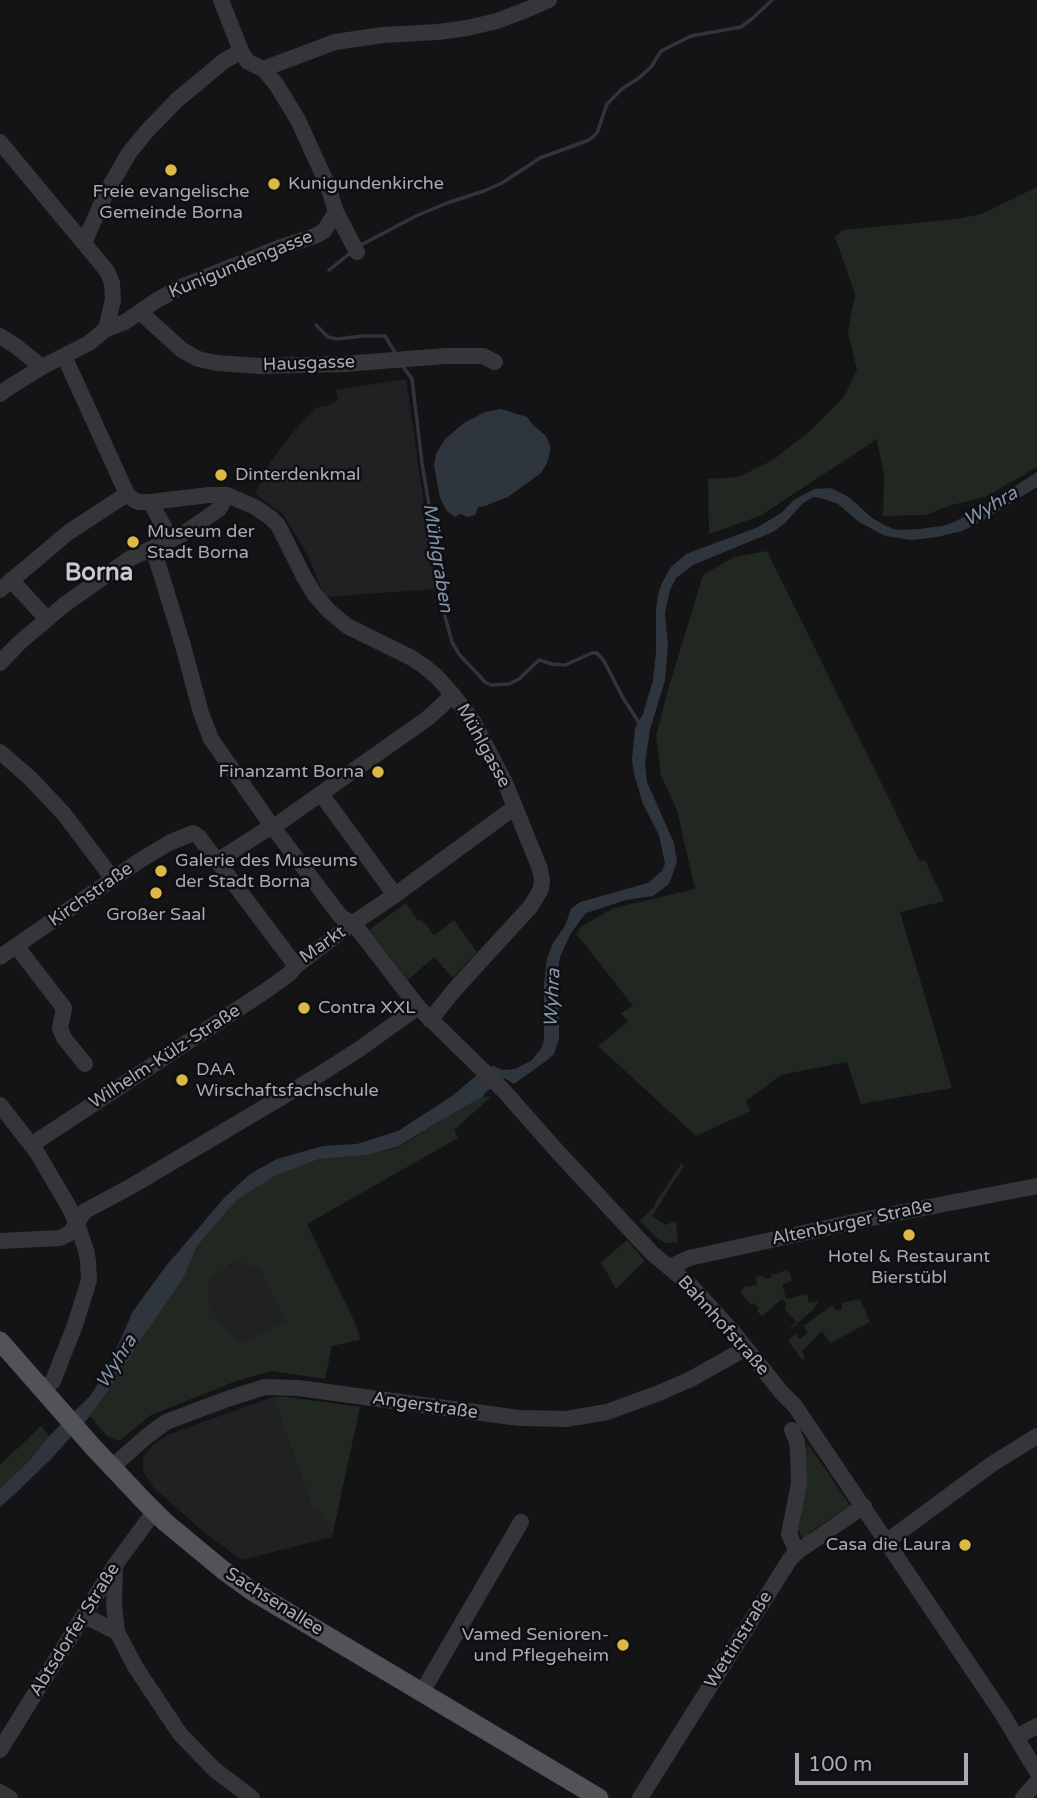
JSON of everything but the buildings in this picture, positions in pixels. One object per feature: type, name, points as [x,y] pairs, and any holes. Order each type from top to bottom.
[{"type":"main road","name":"Sachsenallee","points":[[0,1341],[93,1447],[155,1512],[199,1551],[252,1591],[599,1798]]},
{"type":"street","points":[[221,0],[248,62],[263,69],[298,120],[328,186],[336,212],[355,248]]},
{"type":"street","points":[[263,69],[335,42],[467,28],[496,21],[549,0]]},
{"type":"street","points":[[84,243],[121,165],[141,138],[177,100],[224,61],[241,51]]},
{"type":"street","points":[[0,142],[107,271],[112,284],[113,300],[106,329]]},
{"type":"street","name":"Kunigundengasse","points":[[0,394],[181,287],[315,236],[324,231],[336,212]]},
{"type":"street","name":"Hausgasse","points":[[139,312],[182,350],[198,359],[227,364],[344,364],[445,356],[483,356],[495,362]]},
{"type":"street","points":[[0,336],[42,367]]},
{"type":"street","points":[[0,663],[64,605],[130,559],[183,534],[219,509],[227,495],[150,502],[134,500],[127,494],[64,356]]},
{"type":"street","points":[[47,619],[6,585],[69,532],[127,494]]},
{"type":"street","name":"Mühlgasse","points":[[227,495],[255,507],[278,525],[315,595],[340,622],[412,658],[437,677],[453,695],[473,720],[506,785],[540,869],[541,889],[531,906],[430,1020]]},
{"type":"street","points":[[150,502],[171,540]]},
{"type":"street","name":"Markt","points":[[153,548],[211,739],[277,823],[341,917],[354,923]]},
{"type":"street","points":[[217,861],[321,794],[428,718],[453,695]]},
{"type":"street","points":[[0,752],[30,778],[64,814],[113,879]]},
{"type":"street","points":[[321,794],[395,895]]},
{"type":"street","name":"Markt","points":[[185,836],[193,834],[199,837],[296,966],[515,807]]},
{"type":"street","name":"Kirchstraße","points":[[0,957],[113,879],[169,843],[185,836]]},
{"type":"street","name":"Bahnhofstraße","points":[[354,923],[418,1007],[504,1091],[652,1253],[691,1286],[795,1406],[1003,1715],[1037,1772]]},
{"type":"street","points":[[17,947],[64,1008],[60,1028],[64,1038],[85,1064]]},
{"type":"street","name":"Wilhelm-Külz-Straße","points":[[31,1144],[267,990],[296,966]]},
{"type":"street","points":[[0,1241],[60,1238],[69,1233],[85,1211],[314,1078],[418,1007]]},
{"type":"street","points":[[0,1105],[31,1144],[48,1171],[77,1224],[88,1261],[89,1280],[66,1349],[53,1381],[43,1389]]},
{"type":"street","name":"Altenburger Straße","points":[[670,1267],[689,1258],[1037,1186]]},
{"type":"street","name":"Angerstraße","points":[[112,1467],[166,1422],[265,1387],[298,1388],[519,1418],[566,1419],[607,1412],[659,1394],[746,1348]]},
{"type":"street","points":[[792,1430],[797,1442],[799,1483],[789,1534],[797,1552]]},
{"type":"street","points":[[886,1542],[992,1464],[1037,1436]]},
{"type":"street","name":"Wettinstraße","points":[[640,1798],[767,1598],[783,1568],[797,1552],[864,1506]]},
{"type":"street","name":"Abtsdorfer Straße","points":[[0,1750],[115,1564],[155,1512]]},
{"type":"street","points":[[422,1692],[521,1522]]},
{"type":"street","points":[[115,1564],[114,1604],[117,1632],[136,1668],[180,1734],[215,1770],[253,1798]]},
{"type":"street","points":[[85,1616],[117,1632]]},
{"type":"street","points":[[1016,1737],[1037,1726]]},
{"type":"street","points":[[1023,1798],[1037,1782]]},
{"type":"street","points":[[0,1791],[10,1798]]},
{"type":"shaded area","points":[[1037,187],[1037,467],[987,496],[925,515],[883,516],[884,476],[877,439],[760,516],[709,534],[708,479],[739,477],[773,460],[811,430],[844,397],[857,370],[848,332],[855,294],[835,237],[843,230],[982,214]]},
{"type":"shaded area","points":[[406,379],[436,589],[325,597],[307,554],[283,514],[255,494],[271,461],[295,430],[315,408],[338,400],[336,390]]},
{"type":"shaded area","points":[[767,551],[920,862],[925,860],[944,901],[900,912],[952,1088],[861,1104],[847,1062],[781,1075],[746,1101],[750,1111],[696,1136],[598,1046],[628,1022],[621,1013],[633,1006],[576,934],[582,926],[614,908],[695,889],[677,810],[661,776],[656,736],[703,575],[734,557]]},
{"type":"shaded area","points":[[406,903],[418,921],[421,919],[434,935],[454,920],[477,952],[453,978],[434,957],[408,980],[369,930]]},
{"type":"shaded area","points":[[492,1096],[454,1130],[458,1138],[307,1224],[356,1325],[360,1340],[332,1346],[325,1379],[272,1371],[236,1381],[151,1415],[119,1441],[107,1436],[90,1416],[183,1279],[197,1246],[237,1200],[273,1177],[319,1159],[367,1155],[397,1148],[483,1097]],"holes":[[[235,1261],[260,1270],[285,1321],[241,1343],[208,1303],[208,1282]]]},
{"type":"shaded area","points":[[681,1164],[684,1166],[652,1216],[665,1225],[676,1221],[678,1242],[666,1243],[658,1239],[640,1221],[655,1206]]},
{"type":"shaded area","points":[[627,1240],[645,1261],[616,1289],[601,1262]]},
{"type":"shaded area","points":[[236,1261],[260,1270],[285,1321],[241,1343],[208,1303],[207,1282]]},
{"type":"shaded area","points":[[787,1270],[792,1281],[782,1284],[786,1299],[807,1294],[809,1303],[819,1300],[813,1310],[791,1329],[796,1322],[785,1309],[786,1303],[782,1299],[762,1316],[757,1311],[759,1308],[754,1303],[751,1305],[740,1292],[744,1287],[757,1285],[756,1277],[771,1278],[771,1275]]},
{"type":"shaded area","points":[[860,1299],[870,1322],[830,1343],[822,1331],[802,1351],[805,1357],[802,1360],[788,1340],[795,1334],[800,1339],[808,1332],[803,1326],[833,1305],[835,1310],[842,1309],[842,1303]]},
{"type":"shaded area","points":[[273,1397],[313,1509],[323,1513],[332,1537],[242,1560],[206,1534],[154,1488],[143,1471],[143,1458],[154,1444],[167,1435]]},
{"type":"shaded area","points":[[273,1397],[360,1407],[332,1537],[323,1513],[313,1509]]},
{"type":"shaded area","points":[[41,1426],[49,1436],[30,1460],[0,1489],[0,1465]]},
{"type":"shaded area","points":[[807,1445],[851,1507],[847,1513],[842,1511],[810,1532],[808,1539],[804,1541],[795,1524],[804,1485]]},
{"type":"water","points":[[501,409],[527,417],[546,436],[550,445],[547,463],[541,473],[508,497],[478,507],[475,515],[468,517],[460,514],[455,517],[447,511],[440,498],[434,465],[436,454],[445,439],[464,423],[485,412]]},
{"type":"water","name":"Wyhra","points":[[1037,472],[1037,487],[984,520],[962,531],[911,540],[885,536],[859,522],[838,504],[813,497],[773,532],[693,565],[676,578],[670,590],[665,613],[668,645],[665,680],[650,730],[645,763],[647,782],[674,843],[677,862],[669,884],[653,896],[626,900],[586,913],[571,933],[560,957],[556,982],[559,1039],[554,1054],[514,1084],[504,1078],[483,1097],[397,1147],[367,1155],[319,1159],[273,1177],[237,1200],[197,1246],[183,1279],[90,1416],[51,1459],[0,1507],[0,1489],[90,1396],[108,1368],[133,1311],[166,1266],[225,1197],[250,1174],[277,1159],[323,1146],[357,1144],[398,1131],[452,1096],[483,1070],[493,1066],[503,1070],[515,1069],[531,1061],[542,1047],[547,958],[571,909],[580,902],[648,883],[662,871],[665,864],[659,835],[643,804],[632,759],[635,728],[643,714],[653,680],[658,595],[671,567],[686,554],[758,527],[781,513],[794,500],[814,489],[830,488],[837,491],[886,526],[897,530],[919,529],[952,523]]},
{"type":"waterway","name":"Mühlgraben","points":[[359,246],[416,216],[502,183],[540,158],[589,140],[597,133],[607,104],[651,67],[661,51],[691,36],[741,27],[772,0]]},
{"type":"waterway","name":"Mühlgraben","points":[[329,270],[353,251]]},
{"type":"waterway","name":"Mühlgraben","points":[[316,325],[328,337],[337,339],[385,336],[396,354]]},
{"type":"waterway","name":"Mühlgraben","points":[[401,364],[412,379],[444,613],[452,642],[459,654],[491,685],[509,684],[519,679],[539,660],[565,665],[597,653],[640,724]]},
{"type":"place","name":"Freie evangelische Gemeinde Borna","points":[[171,170]]},
{"type":"place","name":"Kunigundenkirche","points":[[274,184]]},
{"type":"place","name":"Dinterdenkmal","points":[[221,475]]},
{"type":"place","name":"Museum der Stadt Borna","points":[[133,542]]},
{"type":"place","name":"Finanzamt Borna","points":[[378,772]]},
{"type":"place","name":"Galerie des Museums der Stadt Borna","points":[[161,871]]},
{"type":"place","name":"Großer Saal","points":[[156,893]]},
{"type":"place","name":"Contra XXL","points":[[304,1008]]},
{"type":"place","name":"DAA Wirschaftsfachschule","points":[[182,1080]]},
{"type":"place","name":"Hotel & Restaurant Bierstübl","points":[[909,1235]]},
{"type":"place","name":"Casa die Laura","points":[[965,1545]]},
{"type":"place","name":"Vamed Senioren- und Pflegeheim","points":[[623,1645]]},
{"type":"district","name":"Borna","points":[[99,574]]}]
